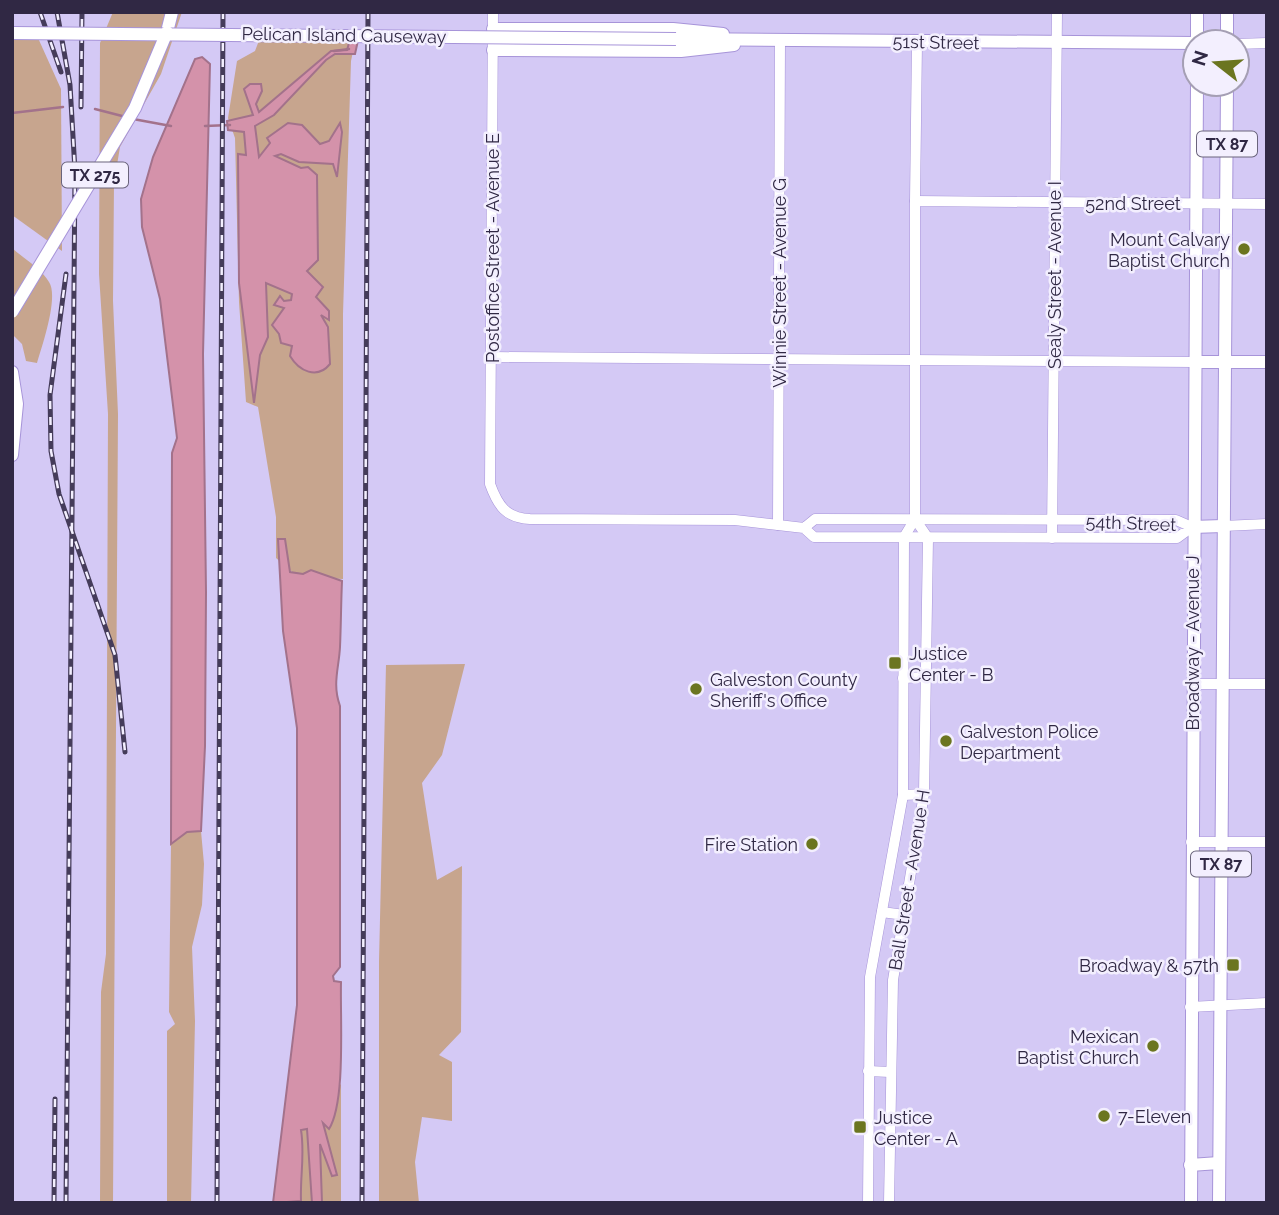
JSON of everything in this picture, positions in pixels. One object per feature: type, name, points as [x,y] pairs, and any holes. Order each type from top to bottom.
[{"type":"main road","name":"TX 275","points":[[12,312],[135,108],[167,32],[172,12]]},
{"type":"main road","points":[[493,29],[673,29],[705,31],[758,40]]},
{"type":"main road","name":"Pelican Island Causeway","points":[[12,33],[167,32],[676,39]]},
{"type":"main road","name":"51st Street","points":[[676,39],[1181,43]]},
{"type":"main road","points":[[493,50],[681,51],[716,49],[758,40]]},
{"type":"main road","name":"Broadway - Avenue J","points":[[1191,1203],[1196,98]]},
{"type":"main road","name":"Broadway - Avenue J","points":[[1219,1203],[1227,98]]},
{"type":"main road","points":[[1195,362],[1267,362]]},
{"type":"main road","points":[[12,372],[16,387],[17,431],[12,455]]},
{"type":"main road","points":[[1192,527],[1223,526]]},
{"type":"main road","points":[[1191,1165],[1219,1163]]},
{"type":"street","name":"Postoffice Street - Avenue E","points":[[491,484],[493,12]]},
{"type":"street","name":"Sealy Street - Avenue I","points":[[1052,538],[1057,12]]},
{"type":"street","name":"Winnie Street - Avenue G","points":[[778,525],[780,40]]},
{"type":"street","points":[[904,537],[915,519],[917,42]]},
{"type":"street","name":"52nd Street","points":[[915,201],[1267,204]]},
{"type":"street","points":[[492,357],[1195,362]]},
{"type":"street","name":"54th Street","points":[[491,484],[503,511],[516,519],[735,520],[804,528],[814,537],[1177,538],[1192,527]]},
{"type":"street","name":"54th Street","points":[[804,528],[815,519],[1176,520],[1192,527]]},
{"type":"street","points":[[915,519],[928,538]]},
{"type":"street","points":[[1223,526],[1267,524]]},
{"type":"street","name":"Ball Street - Avenue H","points":[[868,1203],[870,977],[903,795],[904,537]]},
{"type":"street","name":"Ball Street - Avenue H","points":[[889,1203],[892,991],[924,794],[928,538]]},
{"type":"street","points":[[903,678],[925,677]]},
{"type":"street","points":[[1192,684],[1267,684]]},
{"type":"street","points":[[903,795],[924,794]]},
{"type":"street","points":[[1191,842],[1267,842]]},
{"type":"street","points":[[882,912],[904,915]]},
{"type":"street","points":[[1190,1007],[1220,1003],[1267,1003]]},
{"type":"street","points":[[868,1071],[890,1072]]},
{"type":"shaded area","points":[[113,12],[182,12],[161,74],[120,147],[114,183],[113,301],[118,414],[113,1203],[100,1203],[101,992],[106,954],[108,414],[99,274],[100,43]]},
{"type":"shaded area","points":[[263,30],[357,32],[351,61],[343,314],[343,579],[298,577],[276,558],[276,517],[258,407],[246,402],[239,302],[235,138],[228,118],[237,61],[255,51]]},
{"type":"shaded area","points":[[351,36],[359,36],[355,54],[335,54],[326,60],[274,115],[255,126],[259,157],[270,143],[267,138],[288,123],[302,125],[320,144],[329,141],[340,123],[342,132],[337,177],[333,164],[299,162],[281,154],[275,156],[301,168],[308,167],[317,175],[318,260],[307,271],[323,287],[316,297],[329,311],[329,320],[321,315],[328,327],[330,364],[320,372],[308,372],[298,366],[290,356],[292,346],[281,343],[279,334],[272,325],[284,308],[274,305],[280,296],[284,301],[291,300],[292,294],[266,283],[268,337],[260,355],[254,403],[239,283],[238,154],[246,155],[244,132],[228,130],[227,121],[253,115],[244,89],[250,84],[261,84],[262,91],[256,104],[259,112],[331,51],[347,50]]},
{"type":"shaded area","points":[[12,38],[38,38],[61,89],[62,251],[12,215]]},
{"type":"shaded area","points":[[202,57],[210,64],[203,354],[205,746],[201,831],[187,832],[171,844],[172,453],[177,438],[160,299],[142,227],[141,199],[153,157],[195,59]]},
{"type":"shaded area","points":[[12,248],[42,273],[52,289],[49,322],[37,363],[26,361],[22,344],[12,334]]},
{"type":"shaded area","points":[[278,539],[285,539],[290,572],[303,574],[311,570],[342,581],[336,683],[340,706],[340,967],[333,976],[334,981],[341,982],[341,1059],[334,1116],[329,1129],[323,1123],[337,1175],[332,1176],[320,1144],[322,1203],[312,1203],[307,1129],[301,1130],[301,1201],[273,1203],[297,1005],[297,728],[283,631]]},
{"type":"shaded area","points":[[465,664],[442,755],[422,783],[437,880],[462,866],[461,1032],[439,1055],[452,1062],[452,1121],[422,1117],[415,1162],[419,1203],[379,1203],[379,961],[386,665]]},
{"type":"shaded area","points":[[201,831],[204,864],[202,905],[192,947],[195,1021],[191,1203],[167,1203],[167,1031],[175,1024],[169,1012],[171,844],[187,832]]},
{"type":"shaded area","points":[[341,1084],[341,1203],[280,1203],[297,1128]]},
{"type":"waterway","points":[[334,51],[349,49]]},
{"type":"waterway","points":[[12,113],[63,107]]},
{"type":"waterway","points":[[95,109],[126,117]]},
{"type":"waterway","points":[[133,119],[171,126]]},
{"type":"waterway","points":[[205,126],[230,125]]},
{"type":"railway","points":[[40,12],[61,72]]},
{"type":"railway","points":[[57,12],[70,85],[75,171],[66,1203]]},
{"type":"railway","points":[[81,107],[82,12]]},
{"type":"railway","points":[[217,1203],[223,12]]},
{"type":"railway","points":[[362,1203],[368,12]]},
{"type":"railway","points":[[66,274],[50,395],[51,451],[59,494],[115,655],[125,752]]},
{"type":"railway","points":[[54,1203],[55,1099]]},
{"type":"place","name":"Mount Calvary Baptist Church","points":[[1244,249]]},
{"type":"place","name":"Justice Center - B","points":[[895,663]]},
{"type":"place","name":"Galveston County Sheriff's Office","points":[[696,689]]},
{"type":"place","name":"Galveston Police Department","points":[[946,741]]},
{"type":"place","name":"Fire Station","points":[[812,844]]},
{"type":"place","name":"Broadway & 57th","points":[[1233,965]]},
{"type":"place","name":"Mexican Baptist Church","points":[[1153,1046]]},
{"type":"place","name":"7-Eleven","points":[[1104,1116]]},
{"type":"place","name":"Justice Center - A","points":[[860,1127]]}]
